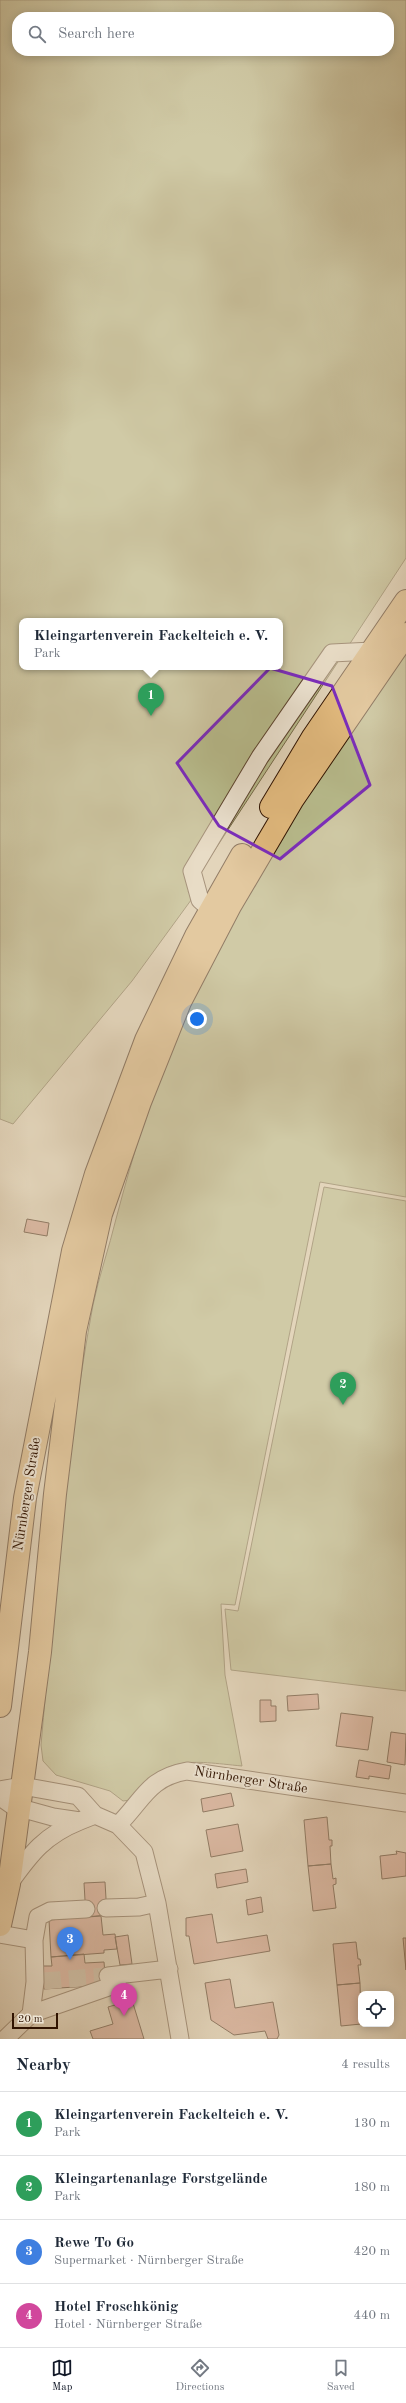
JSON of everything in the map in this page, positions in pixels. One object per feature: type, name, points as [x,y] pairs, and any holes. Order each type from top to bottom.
[{"type":"main road","name":"Nürnberger Straße","points":[[0,1706],[25,1498],[73,1251],[96,1174],[146,1040],[210,909],[313,737],[406,601]]},
{"type":"main road","points":[[0,1925],[9,1884],[40,1652],[55,1494],[75,1331],[101,1214],[140,1102],[180,1002],[230,906],[293,799],[406,634]]},
{"type":"street","points":[[210,909],[200,900],[192,871],[260,757],[332,653],[372,651]]},
{"type":"street","name":"Nürnberger Straße","points":[[118,1825],[153,1784],[169,1774],[187,1770],[406,1803]]},
{"type":"street","points":[[0,1790],[22,1786],[78,1796],[88,1818]]},
{"type":"street","points":[[0,1797],[20,1808],[53,1817],[88,1818],[118,1825],[144,1852],[157,1903],[180,2039]]},
{"type":"street","points":[[9,1884],[39,1845],[62,1828],[88,1818]]},
{"type":"street","points":[[106,1908],[140,1907],[157,1903]]},
{"type":"street","points":[[30,2014],[39,1981],[34,1940],[38,1917],[50,1911],[86,1909]]},
{"type":"street","points":[[0,1934],[34,1940]]},
{"type":"street","points":[[5,2039],[30,2014],[117,1984],[112,1975],[169,1969]]},
{"type":"highlighted area","points":[[270,668],[332,686],[370,785],[280,859],[219,826],[177,763]]},
{"type":"green space","points":[[0,0],[406,0],[406,558],[199,874],[188,892],[194,896],[132,981],[13,1124],[0,1119]]},
{"type":"green space","points":[[406,649],[406,1197],[320,1182],[235,1605],[221,1604],[225,1675],[242,1766],[193,1762],[180,1764],[167,1768],[155,1775],[143,1785],[130,1800],[123,1801],[110,1791],[56,1775],[43,1761],[41,1745],[56,1579],[68,1469],[75,1414],[95,1294],[129,1171],[151,1099],[178,1028],[201,978],[226,929],[283,833]]},
{"type":"green space","points":[[324,1187],[406,1201],[406,1691],[231,1670],[225,1609],[238,1611]]},
{"type":"building","points":[[27,1219],[49,1223],[47,1236],[24,1232]]},
{"type":"building","points":[[318,1694],[319,1709],[288,1711],[287,1696]]},
{"type":"building","points":[[260,1700],[271,1700],[271,1706],[276,1706],[276,1721],[260,1722]]},
{"type":"building","points":[[341,1713],[373,1717],[368,1750],[336,1746]]},
{"type":"building","points":[[391,1732],[406,1734],[405,1765],[387,1762]]},
{"type":"building","points":[[359,1760],[391,1766],[389,1779],[369,1776],[369,1779],[356,1777]]},
{"type":"building","points":[[231,1793],[234,1806],[203,1812],[201,1799]]},
{"type":"building","points":[[327,1817],[329,1840],[332,1840],[332,1846],[330,1846],[331,1864],[308,1866],[304,1820]]},
{"type":"building","points":[[238,1824],[243,1851],[211,1857],[206,1830]]},
{"type":"building","points":[[396,1851],[406,1853],[406,1876],[382,1879],[380,1856],[397,1854]]},
{"type":"building","points":[[331,1864],[333,1879],[336,1878],[336,1884],[333,1885],[336,1908],[313,1911],[308,1866]]},
{"type":"building","points":[[246,1869],[248,1882],[217,1888],[215,1874]]},
{"type":"building","points":[[105,1882],[107,1915],[86,1917],[84,1883]]},
{"type":"building","points":[[261,1897],[263,1912],[248,1915],[246,1900]]},
{"type":"building","points":[[212,1914],[217,1943],[267,1935],[270,1951],[194,1964],[189,1936],[186,1936],[186,1918]]},
{"type":"building","points":[[101,1916],[103,1935],[115,1934],[117,1949],[104,1950],[104,1953],[51,1957],[49,1920]]},
{"type":"building","points":[[128,1935],[132,1964],[120,1965],[115,1937]]},
{"type":"building","points":[[403,1938],[406,1938],[406,1970]]},
{"type":"building","points":[[356,1942],[358,1959],[360,1959],[361,1965],[358,1965],[360,1983],[337,1985],[333,1944]]},
{"type":"building","points":[[84,1954],[85,1963],[104,1962],[106,1985],[44,1989],[43,1966],[52,1966],[51,1957]]},
{"type":"building","points":[[230,1979],[235,2008],[273,2002],[279,2035],[277,2039],[268,2039],[265,2031],[234,2035],[211,2020],[205,1983]]},
{"type":"building","points":[[360,1983],[360,1991],[358,1991],[358,2024],[341,2026],[337,1985]]},
{"type":"building","points":[[132,2000],[144,2039],[93,2039],[90,2031],[113,2024],[108,2007]]},
{"type":"tunnel","points":[[44,1981],[105,1976]]},
{"type":"place","name":"Kleingartenverein Fackelteich e. V.","points":[[151,716]]},
{"type":"place","name":"Kleingartenanlage Forstgelände","points":[[343,1405]]},
{"type":"place","name":"Rewe To Go","points":[[70,1960]]},
{"type":"place","name":"Hotel Froschkönig","points":[[124,2016]]}]
